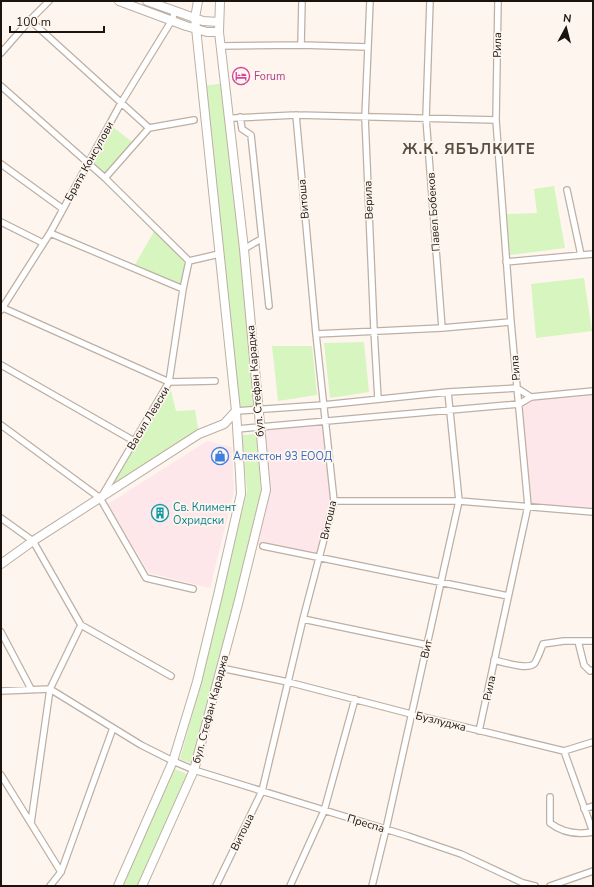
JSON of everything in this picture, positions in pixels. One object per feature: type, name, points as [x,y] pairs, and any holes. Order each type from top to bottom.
[{"type":"street","points":[[1,54],[30,20],[49,1]]},
{"type":"street","points":[[119,1],[207,32],[219,32]]},
{"type":"street","points":[[147,1],[203,21],[218,22]]},
{"type":"street","name":"бул. Стефан Караджа","points":[[118,886],[173,761],[197,682],[241,494],[236,411],[195,18],[198,1]]},
{"type":"street","name":"бул. Стефан Караджа","points":[[142,886],[194,770],[266,490],[259,427],[244,249],[220,46],[218,22],[220,1]]},
{"type":"street","points":[[301,45],[302,1]]},
{"type":"street","name":"Верила","points":[[370,1],[364,117],[378,399]]},
{"type":"street","name":"Павел Бобеков","points":[[430,1],[426,118],[442,328]]},
{"type":"street","name":"Рила","points":[[479,731],[528,506],[506,262],[496,120],[498,1]]},
{"type":"street","name":"Братя Консулови","points":[[1,308],[50,233],[121,103],[172,20],[175,11]]},
{"type":"street","points":[[30,20],[149,128]]},
{"type":"street","points":[[220,46],[301,45],[368,47]]},
{"type":"street","points":[[1,86],[105,178],[189,260],[219,254]]},
{"type":"street","points":[[269,306],[251,135],[242,129],[237,118],[296,115],[496,120]]},
{"type":"street","name":"Витоша","points":[[216,886],[262,791],[303,619],[334,501],[316,334],[296,115]]},
{"type":"street","points":[[105,178],[149,128],[194,120]]},
{"type":"street","points":[[1,164],[63,209]]},
{"type":"street","points":[[566,190],[582,255]]},
{"type":"street","points":[[1,222],[43,243]]},
{"type":"street","points":[[50,233],[183,289]]},
{"type":"street","points":[[244,249],[261,239]]},
{"type":"street","points":[[506,262],[593,254]]},
{"type":"street","name":"Васил Левски","points":[[100,498],[169,382],[183,289],[189,260]]},
{"type":"street","points":[[1,308],[169,382],[215,381]]},
{"type":"street","points":[[316,334],[374,330],[442,328],[511,322]]},
{"type":"street","points":[[1,365],[134,441]]},
{"type":"street","points":[[532,397],[517,388],[448,392],[323,405],[236,411],[224,424],[237,429],[325,422],[519,404],[532,397],[593,391]]},
{"type":"street","name":"Вит","points":[[372,886],[442,583],[459,501],[448,392]]},
{"type":"street","name":"Васил Левски","points":[[1,564],[33,541],[199,434],[224,424]]},
{"type":"street","points":[[1,425],[100,498],[146,578],[193,590]]},
{"type":"street","points":[[334,501],[459,501],[593,512]]},
{"type":"street","points":[[1,518],[33,541],[81,625],[171,676]]},
{"type":"street","points":[[263,546],[508,596]]},
{"type":"street","points":[[303,619],[427,645]]},
{"type":"street","points":[[31,823],[50,689],[81,625]]},
{"type":"street","points":[[1,632],[31,689]]},
{"type":"street","points":[[494,660],[520,666],[529,666],[535,663],[543,644],[564,641],[593,641]]},
{"type":"street","points":[[578,641],[584,665],[590,671],[593,670]]},
{"type":"street","name":"Бузлуджа","points":[[221,668],[288,682],[411,714],[564,751]]},
{"type":"street","points":[[1,692],[50,689],[113,728],[61,872],[50,886]]},
{"type":"street","points":[[290,886],[324,811],[355,699]]},
{"type":"street","name":"Преспа","points":[[113,728],[140,745],[194,770],[408,836],[461,854],[535,886]]},
{"type":"street","points":[[550,797],[550,823],[556,828],[568,833],[581,835],[593,832],[564,751],[593,742]]},
{"type":"street","points":[[1,775],[61,872]]},
{"type":"street","points":[[584,809],[593,806]]},
{"type":"street","points":[[550,886],[593,871]]},
{"type":"shaded area","points":[[593,388],[593,512],[528,506],[519,404]]},
{"type":"shaded area","points":[[325,422],[334,501],[319,557],[253,544],[266,490],[259,427]]},
{"type":"shaded area","points":[[207,441],[232,447],[234,492],[210,588],[149,573],[108,504]]},
{"type":"green space","points":[[225,83],[258,409],[236,411],[202,86]]},
{"type":"green space","points":[[109,124],[135,144],[105,178],[88,163]]},
{"type":"green space","points":[[554,186],[565,248],[510,255],[507,214],[537,213],[534,189]]},
{"type":"green space","points":[[156,228],[189,261],[183,289],[133,268]]},
{"type":"green space","points":[[584,278],[592,331],[536,338],[531,284]]},
{"type":"green space","points":[[364,342],[369,392],[330,398],[324,343]]},
{"type":"green space","points":[[272,346],[312,346],[317,395],[278,401]]},
{"type":"green space","points":[[169,382],[176,411],[195,410],[199,434],[100,498]]},
{"type":"green space","points":[[256,434],[261,492],[235,603],[193,764],[180,759],[198,694],[247,491],[242,435]]},
{"type":"green space","points":[[175,769],[189,775],[139,886],[122,886]]},
{"type":"place","name":"Forum","points":[[241,76]]},
{"type":"place","name":"Алекстон 93 ЕООД","points":[[220,456]]},
{"type":"place","name":"Св. Климент Охридски","points":[[160,513]]},
{"type":"district","name":"Ж.К. ЯБЪЛКИТЕ","points":[[469,149]]}]
